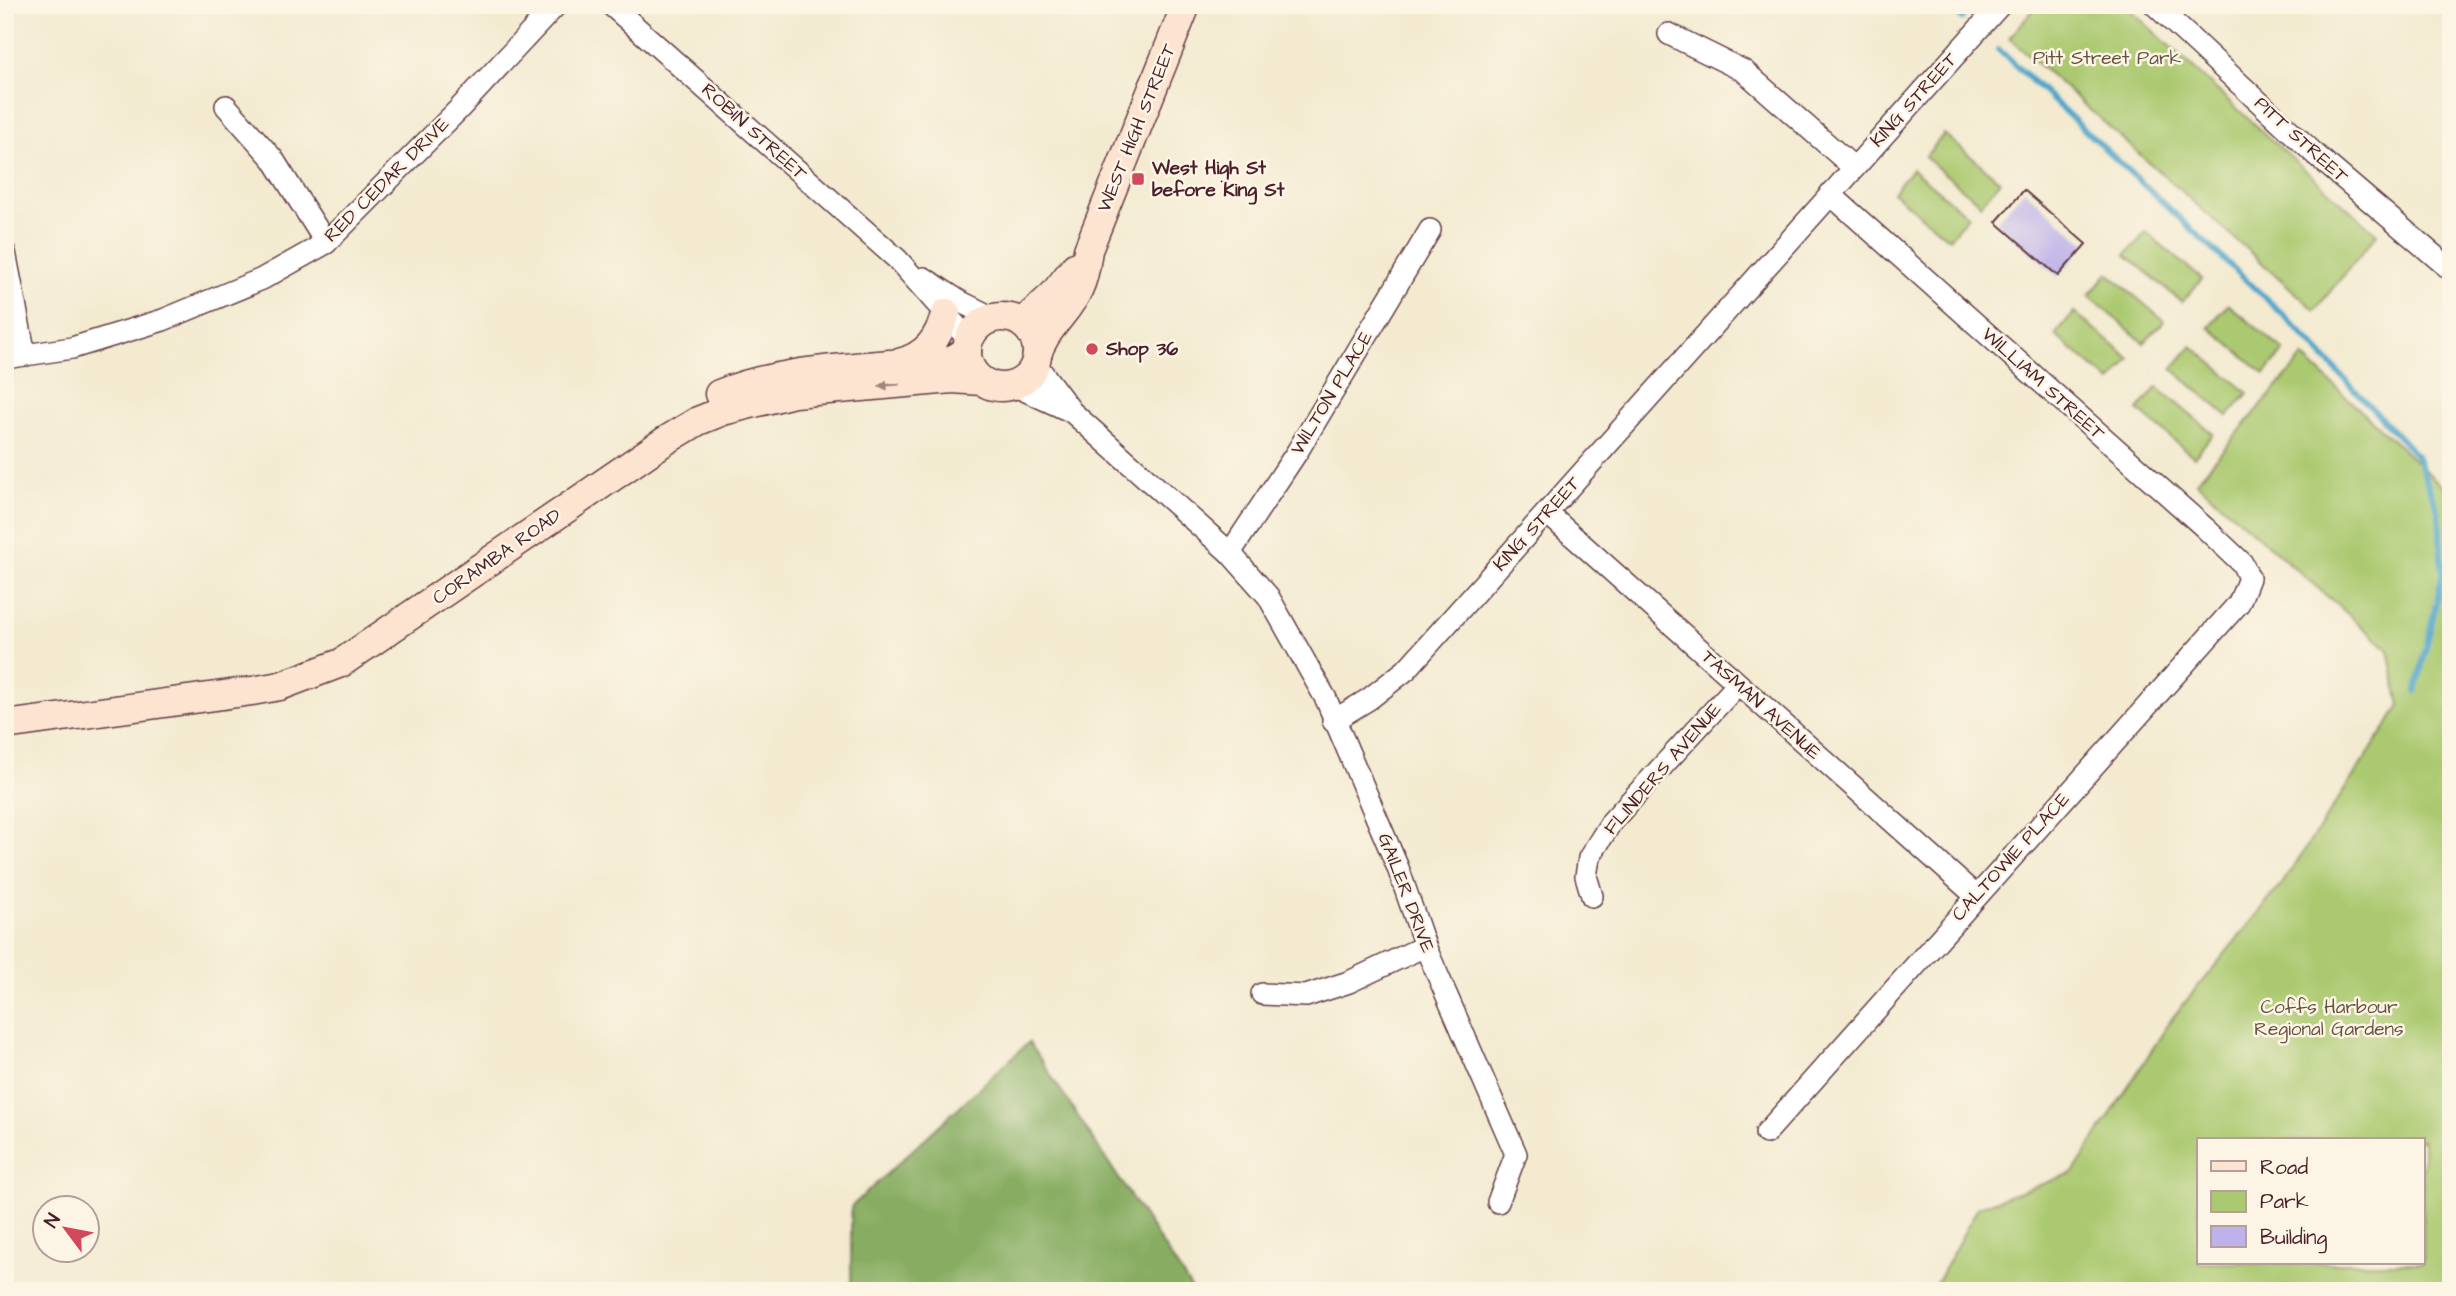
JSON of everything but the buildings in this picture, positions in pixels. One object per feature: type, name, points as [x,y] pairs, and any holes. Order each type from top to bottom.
[{"type":"main road","name":"WEST HIGH STREET","points":[[1036,359],[1040,343],[1079,290],[1086,269],[1088,250],[1186,5]]},
{"type":"main road","name":"WEST HIGH STREET","points":[[1022,323],[1053,295],[1088,250]]},
{"type":"main road","points":[[899,363],[912,360],[926,351],[940,332],[946,313]]},
{"type":"main road","points":[[1003,317],[1022,323],[1034,337],[1036,359],[1023,380],[1013,385],[1003,387],[982,381],[968,362],[968,345],[975,330],[993,318],[1003,317]]},
{"type":"main road","name":"CORAMBA ROAD","points":[[5,707],[257,673],[322,653],[687,408],[728,390],[759,381],[817,371],[899,363],[928,367],[939,365],[968,345]]},
{"type":"main road","name":"CORAMBA ROAD","points":[[5,725],[280,686],[341,663],[665,441],[698,421],[723,411],[794,393],[952,379],[982,381]]},
{"type":"street","name":"RED CEDAR DRIVE","points":[[5,252],[15,356],[72,348],[163,320],[262,279],[326,243],[458,110],[556,5]]},
{"type":"street","name":"ROBIN STREET","points":[[611,5],[897,259],[946,313],[968,345]]},
{"type":"street","name":"KING STREET","points":[[1333,721],[1369,699],[1406,670],[2000,5]]},
{"type":"street","name":"PITT STREET","points":[[2155,5],[2316,155],[2451,270]]},
{"type":"street","points":[[1669,34],[1744,71],[1853,167]]},
{"type":"street","points":[[226,106],[273,159],[326,243]]},
{"type":"street","name":"WILLIAM STREET","points":[[1830,194],[2206,528],[2242,563],[2249,578]]},
{"type":"street","name":"WILTON PLACE","points":[[1230,553],[1297,452],[1430,230]]},
{"type":"street","name":"ROBIN STREET","points":[[897,259],[959,301],[993,318]]},
{"type":"street","points":[[1036,359],[1072,412],[1230,553],[1268,596],[1326,699],[1333,721]]},
{"type":"street","points":[[1013,385],[1072,412]]},
{"type":"street","name":"TASMAN AVENUE","points":[[1547,513],[1976,896]]},
{"type":"street","name":"CALTOWIE PLACE","points":[[1766,1133],[2239,603],[2249,578]]},
{"type":"street","name":"FLINDERS AVENUE","points":[[1592,896],[1586,876],[1589,858],[1612,821],[1737,685]]},
{"type":"street","name":"GAILER DRIVE","points":[[1333,721],[1398,868],[1425,946],[1516,1154],[1498,1202]]},
{"type":"street","points":[[1262,994],[1306,996],[1349,982],[1425,946]]},
{"type":"green space","name":"Pitt Street Park","points":[[2038,5],[2125,5],[2377,234],[2315,310],[2009,38]]},
{"type":"green space","points":[[1944,134],[2000,181],[1981,204],[1925,157]]},
{"type":"green space","points":[[1912,169],[1968,216],[1949,239],[1893,192]]},
{"type":"green space","points":[[2146,232],[2202,279],[2182,302],[2126,255]]},
{"type":"green space","points":[[2108,273],[2164,321],[2144,343],[2089,296]]},
{"type":"green space","points":[[2228,304],[2284,351],[2265,374],[2209,327]]},
{"type":"green space","points":[[2074,312],[2130,359],[2111,382],[2055,335]]},
{"type":"green space","points":[[2192,346],[2248,393],[2228,416],[2172,369]]},
{"type":"green space","name":"Coffs Harbour Regional Gardens","points":[[2303,357],[2451,494],[2451,1275],[2440,1291],[1932,1291],[1978,1207],[2073,1173],[2173,1017],[2282,884],[2400,706],[2389,650],[2196,482]]},
{"type":"green space","points":[[2157,387],[2213,434],[2194,457],[2138,410]]},
{"type":"green space","points":[[1029,1042],[1193,1291],[851,1291],[851,1207]]},
{"type":"waterway","points":[[1946,5],[1962,18]]},
{"type":"waterway","points":[[1999,50],[2289,320],[2416,455],[2439,513],[2442,577],[2416,691]]},
{"type":"place","name":"West High St before King St","points":[[1138,179]]},
{"type":"place","name":"Shop 36","points":[[1092,349]]}]
